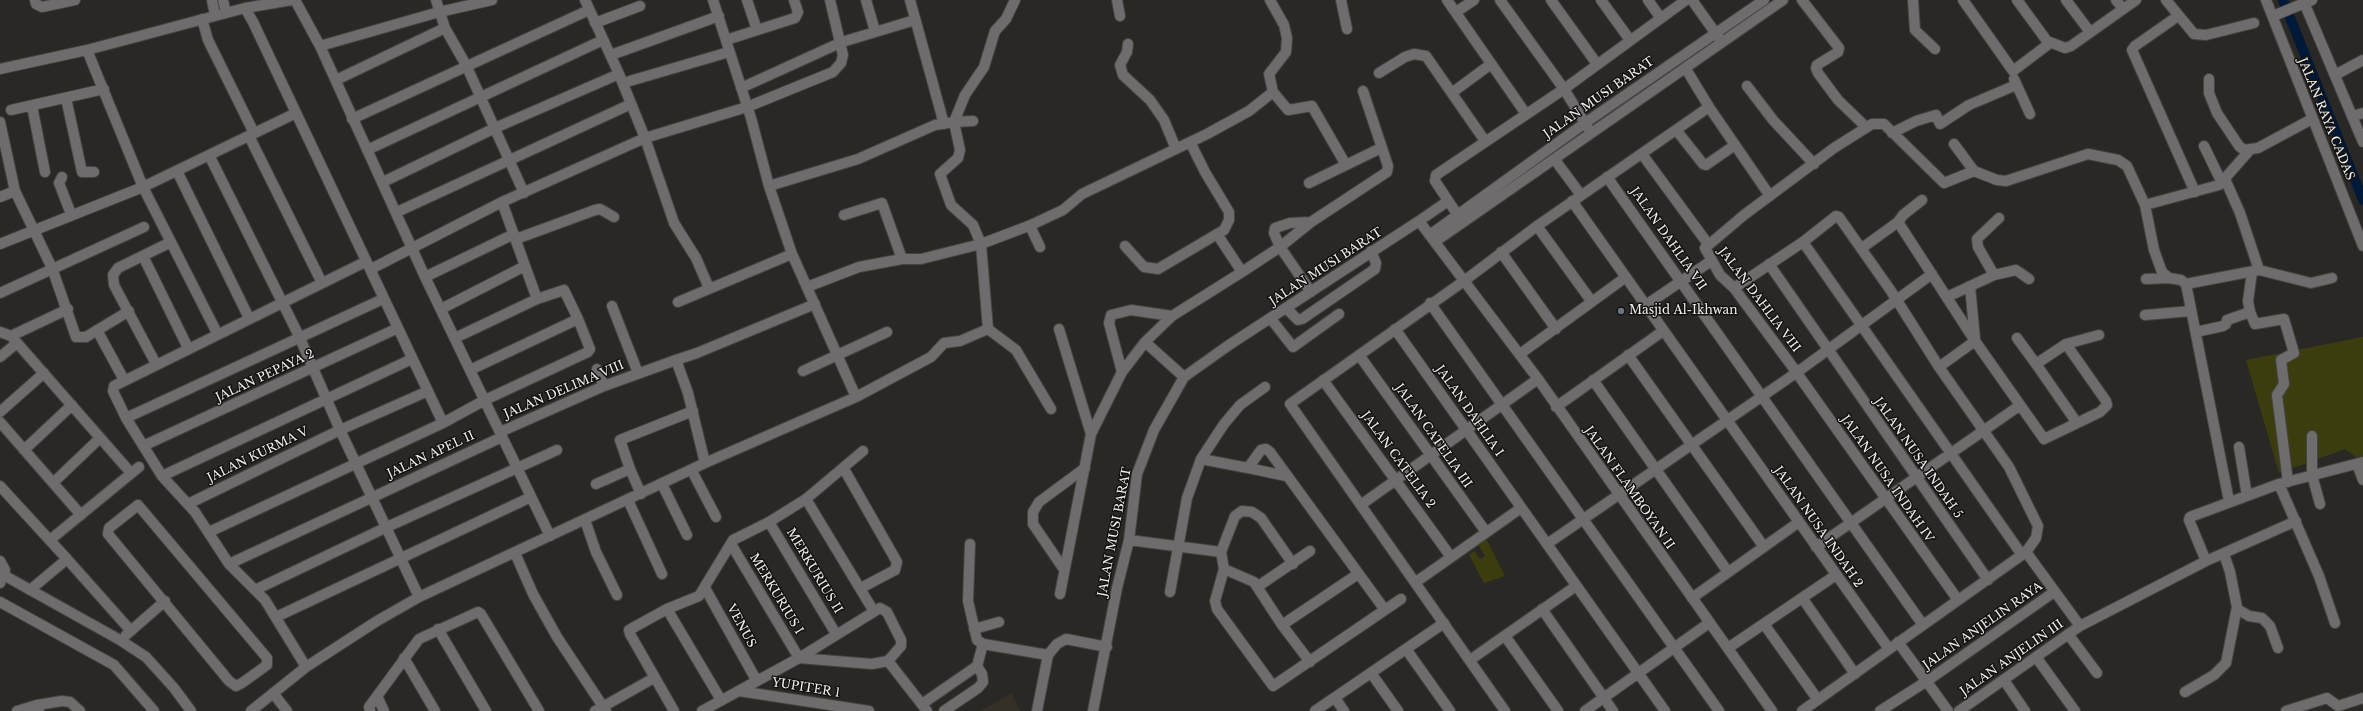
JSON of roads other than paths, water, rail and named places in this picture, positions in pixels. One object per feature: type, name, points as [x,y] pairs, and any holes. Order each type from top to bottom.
[{"type":"street","points":[[35,0],[36,4],[42,7],[75,0]]},
{"type":"street","points":[[212,0],[215,15]]},
{"type":"street","points":[[223,0],[226,13]]},
{"type":"street","points":[[0,69],[87,50],[244,8],[292,0]]},
{"type":"street","points":[[295,0],[320,46],[440,309],[550,536]]},
{"type":"street","points":[[436,0],[445,28],[466,65],[496,128],[524,193]]},
{"type":"street","points":[[320,46],[439,12],[492,0]]},
{"type":"street","points":[[585,0],[621,79],[645,138],[674,224],[696,258],[709,288]]},
{"type":"street","points":[[713,0],[747,106],[769,186],[792,254],[856,397]]},
{"type":"street","points":[[747,0],[757,30]]},
{"type":"street","points":[[726,40],[795,18],[798,12],[794,0]]},
{"type":"street","points":[[306,668],[276,616],[257,589],[229,564],[209,532],[188,504],[162,476],[126,418],[113,391],[117,383],[322,284],[413,248],[502,202],[645,138],[747,106],[834,72],[843,59],[842,42],[830,0]]},
{"type":"street","points":[[866,0],[874,32]]},
{"type":"street","points":[[910,0],[949,123],[960,150],[958,158],[941,172],[941,176],[950,205],[973,225],[981,244],[988,329],[1016,350],[1051,409]]},
{"type":"street","points":[[949,123],[965,95],[984,67],[995,31],[1012,11],[1016,0]]},
{"type":"street","points":[[1117,0],[1120,16]]},
{"type":"street","points":[[1270,0],[1284,24],[1287,38],[1286,52],[1269,74],[1273,92],[1288,110],[1312,106],[1346,165]]},
{"type":"street","points":[[1341,0],[1347,29]]},
{"type":"street","points":[[1447,0],[1526,114]]},
{"type":"street","points":[[1456,12],[1474,0]]},
{"type":"street","points":[[1500,0],[1564,89],[1592,134]]},
{"type":"street","points":[[1551,0],[1596,64]]},
{"type":"street","points":[[1601,0],[1630,40]]},
{"type":"street","points":[[1648,0],[1660,17]]},
{"type":"street","points":[[1457,214],[1435,181],[1436,175],[1564,89],[1660,17],[1686,0]]},
{"type":"street","points":[[1692,0],[1722,43]]},
{"type":"street","name":"JALAN MUSI BARAT","points":[[1433,238],[1457,214],[1585,123],[1764,0]]},
{"type":"street","points":[[1419,222],[1433,238],[1555,160],[1783,0]]},
{"type":"street","points":[[1802,0],[1839,48],[1838,52],[1817,65],[1816,68],[1818,73],[1838,100],[1866,127]]},
{"type":"street","points":[[1913,0],[1915,30],[1935,49]]},
{"type":"street","points":[[1963,0],[2013,72],[2016,85],[2030,114]]},
{"type":"street","points":[[2017,0],[2050,43],[2065,48],[2071,46],[2136,0]]},
{"type":"street","points":[[2066,0],[2090,32]]},
{"type":"street","points":[[2116,0],[2123,9]]},
{"type":"street","points":[[2166,0],[2194,34],[2200,35],[2234,29],[2254,23]]},
{"type":"street","name":"JALAN RAYA CADAS","points":[[2266,0],[2276,15],[2312,119],[2363,246]]},
{"type":"street","points":[[2276,15],[2304,2],[2363,142]]},
{"type":"street","points":[[595,23],[640,6]]},
{"type":"street","points":[[244,8],[253,22],[443,423]]},
{"type":"street","points":[[352,119],[466,65],[589,10]]},
{"type":"street","points":[[610,55],[719,16]]},
{"type":"street","points":[[2178,16],[2135,46],[2132,50],[2195,192]]},
{"type":"street","points":[[202,19],[208,40],[322,284]]},
{"type":"street","points":[[741,88],[842,42],[916,20]]},
{"type":"street","points":[[336,80],[445,28]]},
{"type":"street","points":[[367,150],[603,40]]},
{"type":"street","points":[[2013,72],[2050,43]]},
{"type":"street","points":[[1128,44],[1127,52],[1120,64],[1123,75],[1150,100],[1164,120],[1176,149]]},
{"type":"street","points":[[87,50],[104,89],[130,159],[217,334]]},
{"type":"street","points":[[383,182],[496,128],[621,79],[729,52]]},
{"type":"street","points":[[1379,73],[1405,57],[1423,55],[1453,92],[1486,142]]},
{"type":"street","points":[[2335,75],[2363,60]]},
{"type":"street","points":[[1453,92],[1491,64]]},
{"type":"street","points":[[1686,69],[1709,107],[1770,196]]},
{"type":"street","points":[[2209,79],[2209,93],[2217,113],[2239,146],[2249,151]]},
{"type":"street","points":[[1892,133],[1916,121],[1936,115],[1940,124],[1969,105],[2016,85]]},
{"type":"street","points":[[1747,86],[1773,120],[1814,164]]},
{"type":"street","points":[[11,110],[104,89]]},
{"type":"street","points":[[1060,594],[1063,568],[1091,434],[1122,372],[1145,342],[1172,316],[1280,247],[1311,222],[1387,172],[1388,166],[1363,91]]},
{"type":"street","points":[[807,287],[859,267],[902,259],[921,259],[981,244],[1030,226],[1063,210],[1082,194],[1176,149],[1249,111],[1273,92]]},
{"type":"street","points":[[66,98],[82,172],[94,172]]},
{"type":"street","points":[[397,212],[631,104]]},
{"type":"street","points":[[32,106],[45,172]]},
{"type":"street","points":[[1505,711],[1362,504],[1290,404],[1430,303],[1464,281],[1500,252],[1576,198],[1677,131],[1709,107]]},
{"type":"street","points":[[0,244],[71,214],[143,187],[296,113]]},
{"type":"street","points":[[2353,116],[2363,113]]},
{"type":"street","points":[[2145,206],[2195,192],[2224,181],[2249,151],[2271,142],[2312,119]]},
{"type":"street","points":[[769,186],[858,159],[949,123],[974,121]]},
{"type":"street","points":[[0,122],[15,191],[52,268],[68,309],[76,336],[83,338],[129,311]]},
{"type":"street","points":[[1642,154],[1708,244],[1770,196],[1872,124],[1884,124],[1944,183],[1974,171]]},
{"type":"street","points":[[1677,131],[1703,164],[1706,165],[1735,144]]},
{"type":"street","points":[[1125,246],[1144,267],[1158,269],[1224,230],[1229,220],[1229,212],[1205,172],[1190,142]]},
{"type":"street","points":[[1954,144],[1974,171],[2002,182],[2075,157],[2096,155],[2118,160],[2127,166],[2145,206],[2157,259],[2162,272],[2169,278]]},
{"type":"street","points":[[2204,146],[2240,213],[2256,271],[2248,301],[2250,312],[2255,324],[2284,319],[2294,354],[2281,360],[2284,384],[2277,395],[2283,483],[2296,521],[2319,576],[2335,623]]},
{"type":"street","points":[[1309,184],[1381,148]]},
{"type":"street","points":[[209,155],[299,336],[340,430],[371,497],[388,527],[419,597]]},
{"type":"street","name":"JALAN NUSA INDAH 2","points":[[1555,160],[1576,198],[1626,277],[1889,649]]},
{"type":"street","points":[[177,171],[249,318]]},
{"type":"street","points":[[62,177],[59,183],[71,214]]},
{"type":"street","name":"JALAN DAHLIA VII","points":[[1607,177],[1757,386],[1761,395],[1923,625]]},
{"type":"street","points":[[0,197],[15,191]]},
{"type":"street","points":[[1862,248],[1898,222],[1903,215],[1922,200]]},
{"type":"street","name":"JALAN MUSI BARAT","points":[[1093,711],[1107,647],[1117,588],[1129,540],[1137,474],[1154,430],[1184,377],[1229,345],[1419,222],[1448,201]]},
{"type":"street","points":[[502,202],[537,299]]},
{"type":"street","points":[[844,215],[882,203],[902,259]]},
{"type":"street","points":[[425,277],[515,236],[595,210],[600,209],[614,217]]},
{"type":"street","points":[[1734,288],[1803,242],[1836,216],[1842,220],[1862,248],[1939,367],[2009,467],[2038,526],[2036,538],[2024,553],[1802,711]]},
{"type":"street","points":[[1994,275],[1978,247],[1977,240],[1999,218]]},
{"type":"street","points":[[1311,222],[1290,223],[1275,228],[1274,232],[1280,247],[1311,292]]},
{"type":"street","points":[[1898,222],[1975,341],[2044,439],[2100,412],[2107,405],[2106,400],[2066,344]]},
{"type":"street","points":[[1030,226],[1040,247]]},
{"type":"street","points":[[1537,226],[1592,302]]},
{"type":"street","points":[[0,293],[144,227]]},
{"type":"street","points":[[1217,234],[1242,272]]},
{"type":"street","name":"JALAN FLAMBOYAN II","points":[[1433,238],[1538,379],[1556,407],[1772,711]]},
{"type":"street","points":[[156,364],[114,285],[113,275],[118,268],[171,242]]},
{"type":"street","points":[[1803,242],[1950,455],[2080,626]]},
{"type":"street","name":"JALAN DAHLIA VIII","points":[[1708,244],[1705,248],[1720,275],[1734,288],[1796,373]]},
{"type":"street","points":[[1286,308],[1298,320],[1302,319],[1374,269],[1376,263],[1371,252]]},
{"type":"street","points":[[1500,252],[1556,329]]},
{"type":"street","points":[[678,302],[792,254]]},
{"type":"street","points":[[143,256],[188,348]]},
{"type":"street","points":[[1646,305],[1711,261]]},
{"type":"street","name":"JALAN NUSA INDAH 5","points":[[1769,264],[1988,580]]},
{"type":"street","points":[[440,309],[525,266]]},
{"type":"street","points":[[1947,297],[1994,275],[2016,270],[2029,280]]},
{"type":"street","points":[[2186,284],[2256,271],[2311,283],[2332,278]]},
{"type":"street","points":[[1547,544],[1691,443],[1796,373],[1932,274]]},
{"type":"street","points":[[1520,354],[1626,277]]},
{"type":"street","points":[[2146,280],[2169,278],[2181,280],[2186,284],[2229,501]]},
{"type":"street","points":[[1970,286],[1975,341]]},
{"type":"street","points":[[209,532],[443,423],[485,400],[588,352],[590,349],[564,290],[537,299],[455,338]]},
{"type":"street","points":[[126,418],[299,336],[384,299]]},
{"type":"street","points":[[1430,303],[1582,519],[1720,711]]},
{"type":"street","name":"JALAN DELIMA VIII","points":[[501,434],[604,386],[697,353],[815,304]]},
{"type":"street","points":[[612,306],[638,373]]},
{"type":"street","points":[[0,357],[14,339],[68,309]]},
{"type":"street","points":[[1122,372],[1109,323],[1111,315],[1130,310],[1172,316]]},
{"type":"street","points":[[2145,315],[2191,311]]},
{"type":"street","points":[[2196,332],[2223,326],[2227,320],[2250,312]]},
{"type":"street","points":[[1271,319],[1290,344],[1296,347],[1339,314]]},
{"type":"street","points":[[470,370],[578,319]]},
{"type":"street","name":"JALAN PEPAYA 2","points":[[143,446],[398,328]]},
{"type":"street","points":[[250,711],[306,668],[377,621],[419,597],[692,471],[705,463],[856,397],[931,357],[944,343],[960,341],[988,329]]},
{"type":"street","points":[[1059,329],[1091,434]]},
{"type":"street","name":"JALAN DAHLIA I","points":[[1395,329],[1665,711]]},
{"type":"street","points":[[97,330],[124,380]]},
{"type":"street","points":[[1556,407],[1663,330]]},
{"type":"street","points":[[0,332],[14,339],[100,438],[135,470],[50,540]]},
{"type":"street","points":[[803,371],[887,332]]},
{"type":"street","points":[[2036,364],[2066,344],[2099,335]]},
{"type":"street","points":[[2017,338],[2077,423]]},
{"type":"street","points":[[1939,367],[1975,341]]},
{"type":"street","points":[[1145,342],[1184,377]]},
{"type":"street","name":"JALAN CATELIA III","points":[[1359,355],[1486,532]]},
{"type":"street","points":[[1628,355],[1764,547]]},
{"type":"street","points":[[162,476],[412,359]]},
{"type":"street","points":[[676,360],[693,411],[705,463]]},
{"type":"street","points":[[597,369],[604,386]]},
{"type":"street","points":[[0,412],[44,373]]},
{"type":"street","name":"JALAN NUSA INDAH IV","points":[[1796,373],[1958,600]]},
{"type":"street","points":[[1362,504],[1503,406],[1538,379]]},
{"type":"street","name":"JALAN CATELIA 2","points":[[1323,380],[1397,480],[1451,557]]},
{"type":"street","points":[[1593,380],[1728,572]]},
{"type":"street","points":[[1170,592],[1187,498],[1201,459],[1224,424],[1240,405],[1265,387]]},
{"type":"street","name":"JALAN KURMA V","points":[[188,504],[340,430],[428,391]]},
{"type":"street","points":[[24,450],[72,405]]},
{"type":"street","points":[[1816,547],[2020,406]]},
{"type":"street","points":[[640,494],[620,440],[693,411]]},
{"type":"street","points":[[0,422],[81,515]]},
{"type":"street","name":"JALAN APEL II","points":[[229,564],[501,434]]},
{"type":"street","points":[[2312,436],[2312,475],[2320,504]]},
{"type":"street","points":[[53,483],[100,438]]},
{"type":"street","points":[[2239,447],[2247,496]]},
{"type":"street","points":[[1248,468],[1261,450],[1266,449],[1270,452],[1286,476],[1336,540],[1358,574],[1385,610]]},
{"type":"street","points":[[257,589],[517,467],[557,450]]},
{"type":"street","points":[[674,711],[654,678],[629,630],[667,609],[699,596],[733,540],[769,522],[806,499],[844,469],[863,451]]},
{"type":"street","points":[[1201,459],[1286,476]]},
{"type":"street","points":[[2206,561],[2189,520],[2229,501],[2283,483],[2360,463],[2363,480]]},
{"type":"street","points":[[1063,568],[1033,524],[1033,512],[1039,502],[1085,468]]},
{"type":"street","points":[[596,484],[630,469]]},
{"type":"street","points":[[844,469],[897,562],[895,570],[860,588]]},
{"type":"street","points":[[692,471],[716,517]]},
{"type":"street","points":[[662,484],[687,535]]},
{"type":"street","points":[[0,486],[131,631]]},
{"type":"street","points":[[276,616],[531,497]]},
{"type":"street","points":[[806,499],[873,610]]},
{"type":"street","points":[[628,500],[662,574]]},
{"type":"street","points":[[138,505],[265,655],[267,665],[242,683],[233,685],[165,602],[108,534],[109,528],[138,505]]},
{"type":"street","points":[[1416,582],[1521,508]]},
{"type":"street","points":[[1293,564],[1261,518],[1252,512],[1242,511],[1235,516],[1221,552],[1224,569],[1215,601],[1217,609],[1270,684],[1273,686],[1277,685],[1401,599]]},
{"type":"street","points":[[585,520],[596,552],[617,595]]},
{"type":"street","name":"JALAN ANJELIN III","points":[[1959,711],[1973,707],[2004,680],[2080,626],[2206,561],[2296,521]]},
{"type":"street","name":"MERKURIUS II","points":[[769,522],[836,634]]},
{"type":"street","points":[[1692,598],[1799,522]]},
{"type":"street","points":[[1129,540],[1221,552]]},
{"type":"street","name":"MERKURIUS I","points":[[731,544],[799,658]]},
{"type":"street","points":[[970,544],[968,601],[977,640],[983,644],[1048,655]]},
{"type":"street","points":[[1257,587],[1293,564],[1310,551]]},
{"type":"street","points":[[514,553],[533,594],[556,637],[601,710],[654,678]]},
{"type":"street","points":[[2185,692],[2214,675],[2226,663],[2237,609],[2230,572],[2224,554]]},
{"type":"street","points":[[30,590],[67,559]]},
{"type":"street","points":[[1224,569],[1252,580],[1282,625],[1310,662]]},
{"type":"street","points":[[2,573],[120,640],[146,657],[160,671],[191,711]]},
{"type":"street","points":[[1282,625],[1358,574]]},
{"type":"street","points":[[1728,648],[1836,575]]},
{"type":"street","points":[[1470,660],[1576,586]]},
{"type":"street","name":"VENUS","points":[[705,588],[757,678]]},
{"type":"street","name":"JALAN ANJELIN RAYA","points":[[1880,711],[1927,681],[2054,592]]},
{"type":"street","points":[[1803,598],[1855,674]]},
{"type":"street","points":[[0,602],[114,665],[154,711]]},
{"type":"street","points":[[120,640],[165,602]]},
{"type":"street","points":[[667,609],[721,700]]},
{"type":"street","points":[[702,711],[739,691],[757,678],[799,658],[873,610],[883,609],[887,612],[901,640],[901,646],[888,661],[872,664],[799,658]]},
{"type":"street","points":[[1542,609],[1614,711]]},
{"type":"street","points":[[2237,609],[2250,616],[2262,618],[2270,626],[2278,648]]},
{"type":"street","points":[[370,711],[369,707],[376,696],[419,639],[474,613],[481,614],[539,711]]},
{"type":"street","points":[[974,629],[998,622]]},
{"type":"street","points":[[1315,711],[1444,623]]},
{"type":"street","points":[[1585,711],[1709,623]]},
{"type":"street","points":[[1764,624],[1818,700]]},
{"type":"street","points":[[438,629],[486,711]]},
{"type":"street","points":[[2068,634],[2097,673]]},
{"type":"street","points":[[1505,636],[1558,711]]},
{"type":"street","points":[[1037,711],[1048,655],[1058,644],[1066,639],[1107,647]]},
{"type":"street","points":[[1898,642],[1948,711]]},
{"type":"street","points":[[888,661],[924,708],[977,666],[983,644]]},
{"type":"street","points":[[1406,649],[1450,711]]},
{"type":"street","points":[[2036,657],[2075,711]]},
{"type":"street","points":[[404,658],[435,711]]},
{"type":"street","points":[[944,711],[978,688],[983,682],[982,674],[977,666]]},
{"type":"street","points":[[1371,673],[1398,711]]},
{"type":"street","points":[[2004,680],[2025,711]]},
{"type":"street","name":"YUPITER 1","points":[[739,691],[869,711]]},
{"type":"street","points":[[273,693],[287,711]]},
{"type":"street","points":[[376,696],[384,711]]},
{"type":"street","points":[[1335,698],[1344,711]]},
{"type":"street","points":[[2286,711],[2326,698],[2338,706],[2363,698]]},
{"type":"street","points":[[17,711],[38,708],[62,701],[70,702],[80,711]]},
{"type":"waterway","points":[[2283,0],[2363,200]]},
{"type":"place","name":"Masjid Al-Ikhwan","points":[[1621,311]]}]
